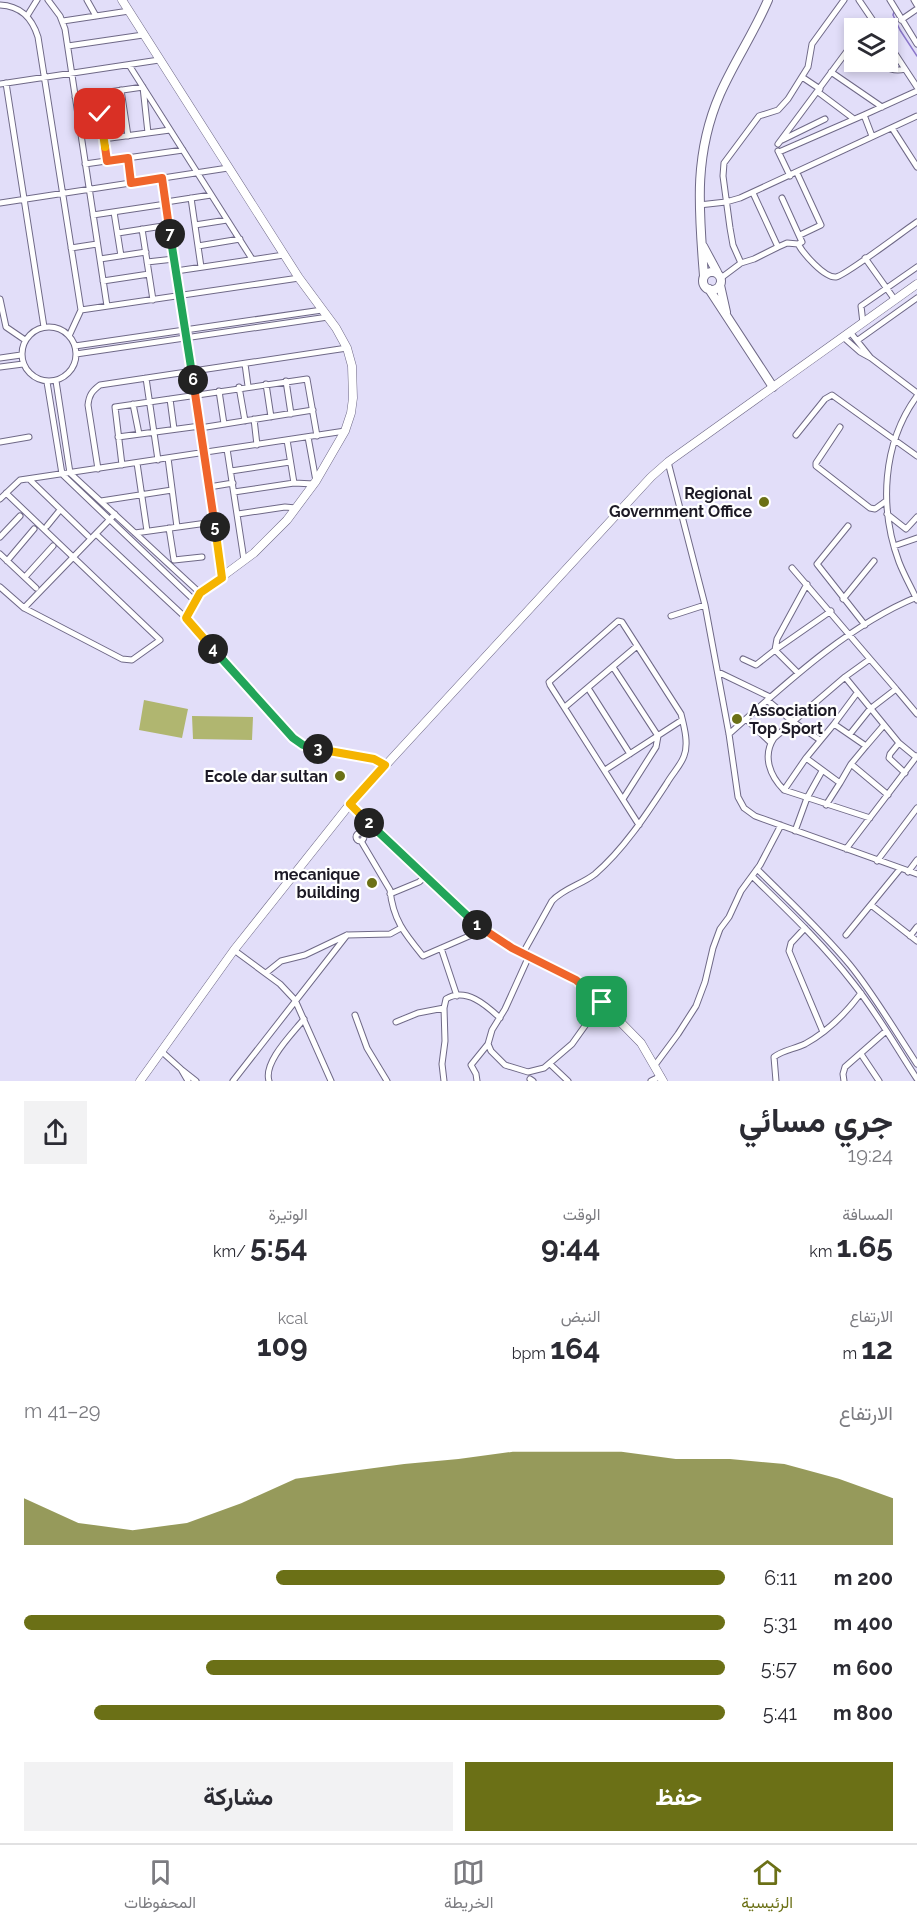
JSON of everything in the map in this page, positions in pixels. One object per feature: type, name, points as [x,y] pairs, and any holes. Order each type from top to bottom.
[{"type":"main road","points":[[122,0],[284,255],[347,348],[352,366],[351,413],[345,431],[315,483],[273,535],[244,561],[197,597],[186,618],[298,743],[374,759],[385,765]]},
{"type":"main road","points":[[768,0],[711,114],[702,154],[699,205],[703,245],[703,284],[726,313],[753,359],[773,387]]},
{"type":"main road","points":[[703,245],[719,278],[726,313]]},
{"type":"main road","points":[[704,276],[709,272],[719,278]]},
{"type":"main road","points":[[709,290],[715,289],[719,278]]},
{"type":"main road","points":[[140,1081],[234,950],[350,804],[643,486],[668,462],[917,284]]},
{"type":"main road","points":[[350,804],[483,930],[576,980],[602,1002],[631,1031],[662,1079]]},
{"type":"street","points":[[27,16],[37,0]]},
{"type":"street","points":[[48,0],[63,21],[68,46],[107,306]]},
{"type":"street","points":[[87,0],[96,16]]},
{"type":"street","points":[[741,263],[733,245],[726,202],[723,169],[727,157],[759,116],[775,111],[783,105],[808,65],[812,44],[844,0]]},
{"type":"street","points":[[859,0],[871,18]]},
{"type":"street","points":[[890,0],[917,45]]},
{"type":"street","points":[[914,0],[917,4]]},
{"type":"street","points":[[0,5],[19,9],[35,26],[38,37],[81,310],[69,336]]},
{"type":"street","points":[[901,20],[917,9]]},
{"type":"street","points":[[63,21],[129,12]]},
{"type":"street","points":[[68,46],[143,35]]},
{"type":"street","points":[[790,176],[779,152],[778,144],[844,55]]},
{"type":"street","points":[[779,152],[882,107],[917,89],[898,58]]},
{"type":"street","points":[[44,327],[3,83],[159,60]]},
{"type":"street","points":[[129,65],[252,260]]},
{"type":"street","points":[[898,71],[905,69]]},
{"type":"street","points":[[831,72],[882,107]]},
{"type":"street","points":[[802,77],[854,119]]},
{"type":"street","points":[[75,97],[143,87]]},
{"type":"street","points":[[143,87],[148,133]]},
{"type":"street","points":[[122,90],[128,136]]},
{"type":"street","points":[[97,94],[107,161]]},
{"type":"street","points":[[78,117],[124,111]]},
{"type":"street","points":[[864,115],[872,136]]},
{"type":"street","points":[[699,205],[726,202],[753,193],[917,116]]},
{"type":"street","points":[[778,144],[783,139],[825,119]]},
{"type":"street","points":[[892,128],[917,167]]},
{"type":"street","points":[[103,139],[170,129]]},
{"type":"street","points":[[81,135],[102,132]]},
{"type":"street","points":[[85,164],[183,150]]},
{"type":"street","points":[[128,158],[131,183]]},
{"type":"street","points":[[0,203],[228,168]]},
{"type":"street","points":[[797,172],[821,225],[800,235]]},
{"type":"street","points":[[162,178],[222,578]]},
{"type":"street","points":[[753,193],[778,247]]},
{"type":"street","points":[[93,215],[211,195]]},
{"type":"street","points":[[190,198],[201,267]]},
{"type":"street","points":[[719,278],[741,263],[787,243],[802,242],[782,198]]},
{"type":"street","points":[[114,212],[121,256]]},
{"type":"street","points":[[195,225],[227,220]]},
{"type":"street","points":[[798,244],[807,257],[830,276],[841,275],[917,222]]},
{"type":"street","points":[[118,233],[169,225]]},
{"type":"street","points":[[142,229],[153,300]]},
{"type":"street","points":[[198,246],[240,239]]},
{"type":"street","points":[[71,248],[98,244]]},
{"type":"street","points":[[100,259],[146,252]]},
{"type":"street","points":[[176,271],[284,255]]},
{"type":"street","points":[[865,258],[895,300]]},
{"type":"street","points":[[147,262],[174,259]]},
{"type":"street","points":[[863,323],[861,306],[917,267]]},
{"type":"street","points":[[103,281],[149,274]]},
{"type":"street","points":[[81,310],[299,278]]},
{"type":"street","points":[[0,298],[1,319],[9,330],[25,340]]},
{"type":"street","points":[[858,340],[917,298]]},
{"type":"street","points":[[75,346],[322,310]]},
{"type":"street","points":[[76,354],[328,318]]},
{"type":"street","points":[[44,327],[62,330],[69,336],[75,346],[76,354],[70,371],[56,381],[46,382],[32,376],[23,364],[21,355],[25,340],[36,330],[44,327]]},
{"type":"street","points":[[846,334],[858,340],[871,358]]},
{"type":"street","points":[[729,734],[798,673],[865,625],[889,610],[917,598],[894,546],[886,514],[886,501],[887,473],[894,440],[917,395],[871,358],[860,352],[846,334]]},
{"type":"street","points":[[98,469],[88,405],[89,396],[100,385],[347,348]]},
{"type":"street","points":[[0,358],[21,355]]},
{"type":"street","points":[[0,367],[23,364]]},
{"type":"street","points":[[245,364],[248,386]]},
{"type":"street","points":[[146,378],[158,460]]},
{"type":"street","points":[[122,465],[114,408],[239,387],[307,379],[317,436]]},
{"type":"street","points":[[56,381],[70,473],[135,533],[197,597]]},
{"type":"street","points":[[286,381],[291,414]]},
{"type":"street","points":[[46,382],[62,474],[109,520],[197,597]]},
{"type":"street","points":[[266,384],[271,417]]},
{"type":"street","points":[[239,387],[245,421]]},
{"type":"street","points":[[219,391],[224,424]]},
{"type":"street","points":[[796,435],[830,395],[917,456]]},
{"type":"street","points":[[170,399],[174,429]]},
{"type":"street","points":[[133,404],[139,434]]},
{"type":"street","points":[[118,437],[254,420],[313,410]]},
{"type":"street","points":[[254,420],[257,445]]},
{"type":"street","points":[[840,427],[816,466],[870,507],[875,509],[886,501]]},
{"type":"street","points":[[0,499],[16,482],[28,479],[345,431]]},
{"type":"street","points":[[0,441],[29,437]]},
{"type":"street","points":[[234,492],[294,483],[315,483],[308,437]]},
{"type":"street","points":[[287,440],[294,483]]},
{"type":"street","points":[[227,449],[244,561]]},
{"type":"street","points":[[168,458],[177,527]]},
{"type":"street","points":[[231,471],[290,462]]},
{"type":"street","points":[[668,462],[705,605],[741,805],[751,814],[917,874]]},
{"type":"street","points":[[137,463],[147,531]]},
{"type":"street","points":[[28,479],[88,536]]},
{"type":"street","points":[[209,487],[233,483]]},
{"type":"street","points":[[101,501],[172,490]]},
{"type":"street","points":[[0,587],[24,608],[122,659],[132,660],[160,640],[6,493]]},
{"type":"street","points":[[237,514],[285,507],[296,508]]},
{"type":"street","points":[[47,526],[60,510]]},
{"type":"street","points":[[24,608],[115,514]]},
{"type":"street","points":[[886,514],[908,528],[917,537],[894,546]]},
{"type":"street","points":[[0,537],[21,516]]},
{"type":"street","points":[[908,528],[917,517]]},
{"type":"street","points":[[135,533],[214,522]]},
{"type":"street","points":[[848,526],[817,564],[865,625]]},
{"type":"street","points":[[169,528],[174,560],[202,557]]},
{"type":"street","points":[[7,561],[34,529]]},
{"type":"street","points":[[96,534],[186,618]]},
{"type":"street","points":[[25,577],[52,546]]},
{"type":"street","points":[[0,554],[36,588]]},
{"type":"street","points":[[843,598],[874,561]]},
{"type":"street","points":[[792,568],[917,714]]},
{"type":"street","points":[[775,650],[777,639],[807,584]]},
{"type":"street","points":[[671,615],[705,605]]},
{"type":"street","points":[[743,659],[756,665],[831,611]]},
{"type":"street","points":[[477,1081],[471,1065],[488,1044],[492,1030],[500,1018],[526,955],[552,901],[559,894],[582,884],[601,868],[639,825],[685,754],[681,714],[622,622],[618,621],[549,681],[639,825]]},
{"type":"street","points":[[565,707],[637,646]]},
{"type":"street","points":[[775,650],[798,673]]},
{"type":"street","points":[[870,659],[792,721],[771,743],[769,769],[775,782],[784,790],[870,819]]},
{"type":"street","points":[[613,667],[658,736],[656,747],[623,799]]},
{"type":"street","points":[[718,672],[769,698],[792,721],[820,740]]},
{"type":"street","points":[[845,677],[899,743],[917,757],[846,849]]},
{"type":"street","points":[[588,688],[630,754]]},
{"type":"street","points":[[850,734],[870,709],[896,689]]},
{"type":"street","points":[[784,790],[857,693]]},
{"type":"street","points":[[746,719],[771,743]]},
{"type":"street","points":[[605,770],[682,720]]},
{"type":"street","points":[[834,724],[867,746]]},
{"type":"street","points":[[825,805],[851,764],[884,725]]},
{"type":"street","points":[[899,743],[889,758],[905,773]]},
{"type":"street","points":[[806,758],[840,783]]},
{"type":"street","points":[[851,764],[888,795]]},
{"type":"street","points":[[795,831],[807,798],[822,771]]},
{"type":"street","points":[[878,861],[917,808]]},
{"type":"street","points":[[655,1065],[696,1006],[718,936],[781,825]]},
{"type":"street","points":[[361,841],[390,894],[401,928],[423,956],[483,930]]},
{"type":"street","points":[[908,872],[917,860]]},
{"type":"street","points":[[757,869],[817,928],[851,967],[875,999],[917,1064]]},
{"type":"street","points":[[846,935],[900,869]]},
{"type":"street","points":[[752,876],[834,959],[861,993],[917,1079]]},
{"type":"street","points":[[390,894],[419,882],[425,877]]},
{"type":"street","points":[[871,904],[917,941]]},
{"type":"street","points":[[910,936],[917,927]]},
{"type":"street","points":[[266,973],[281,961],[305,955],[347,935],[390,934],[401,928]]},
{"type":"street","points":[[805,928],[791,943],[789,951],[823,1032]]},
{"type":"street","points":[[237,1080],[295,1000],[347,935]]},
{"type":"street","points":[[441,948],[457,996]]},
{"type":"street","points":[[234,950],[285,988],[295,1000],[331,1081]]},
{"type":"street","points":[[776,1081],[774,1057],[802,1045],[823,1032],[861,993]]},
{"type":"street","points":[[444,1081],[442,1064],[446,999],[457,996],[472,997],[500,1018]]},
{"type":"street","points":[[488,1044],[491,1051],[505,1065],[528,1072],[535,1071],[550,1064],[572,1044],[602,1002]]},
{"type":"street","points":[[396,1022],[418,1013],[444,1008]]},
{"type":"street","points":[[355,1015],[368,1048],[387,1081]]},
{"type":"street","points":[[269,1081],[272,1062],[304,1019]]},
{"type":"street","points":[[844,1081],[845,1067],[886,1030]]},
{"type":"street","points":[[161,1051],[196,1081]]},
{"type":"street","points":[[861,1054],[879,1081]]},
{"type":"street","points":[[550,1064],[568,1081]]},
{"type":"street","points":[[181,1069],[188,1081]]},
{"type":"street","points":[[528,1072],[531,1080]]},
{"type":"street","points":[[651,1081],[662,1079]]},
{"type":"green space","points":[[144,700],[188,709],[182,738],[139,730]]},
{"type":"green space","points":[[192,716],[253,717],[252,740],[193,739]]},
{"type":"waterway","points":[[894,12],[893,15],[900,30],[917,56]]},
{"type":"place","name":"Regional Government Office","points":[[764,502]]},
{"type":"place","name":"Association Top Sport","points":[[737,719]]},
{"type":"place","name":"Ecole dar sultan","points":[[340,776]]},
{"type":"place","name":"mecanique building","points":[[372,883]]},
{"type":"route","points":[[100,114],[107,161],[128,158],[131,183],[162,178],[222,578],[200,593],[186,618],[298,743],[374,759],[385,765],[350,804],[471,921],[512,948],[576,980],[602,1002]]}]
